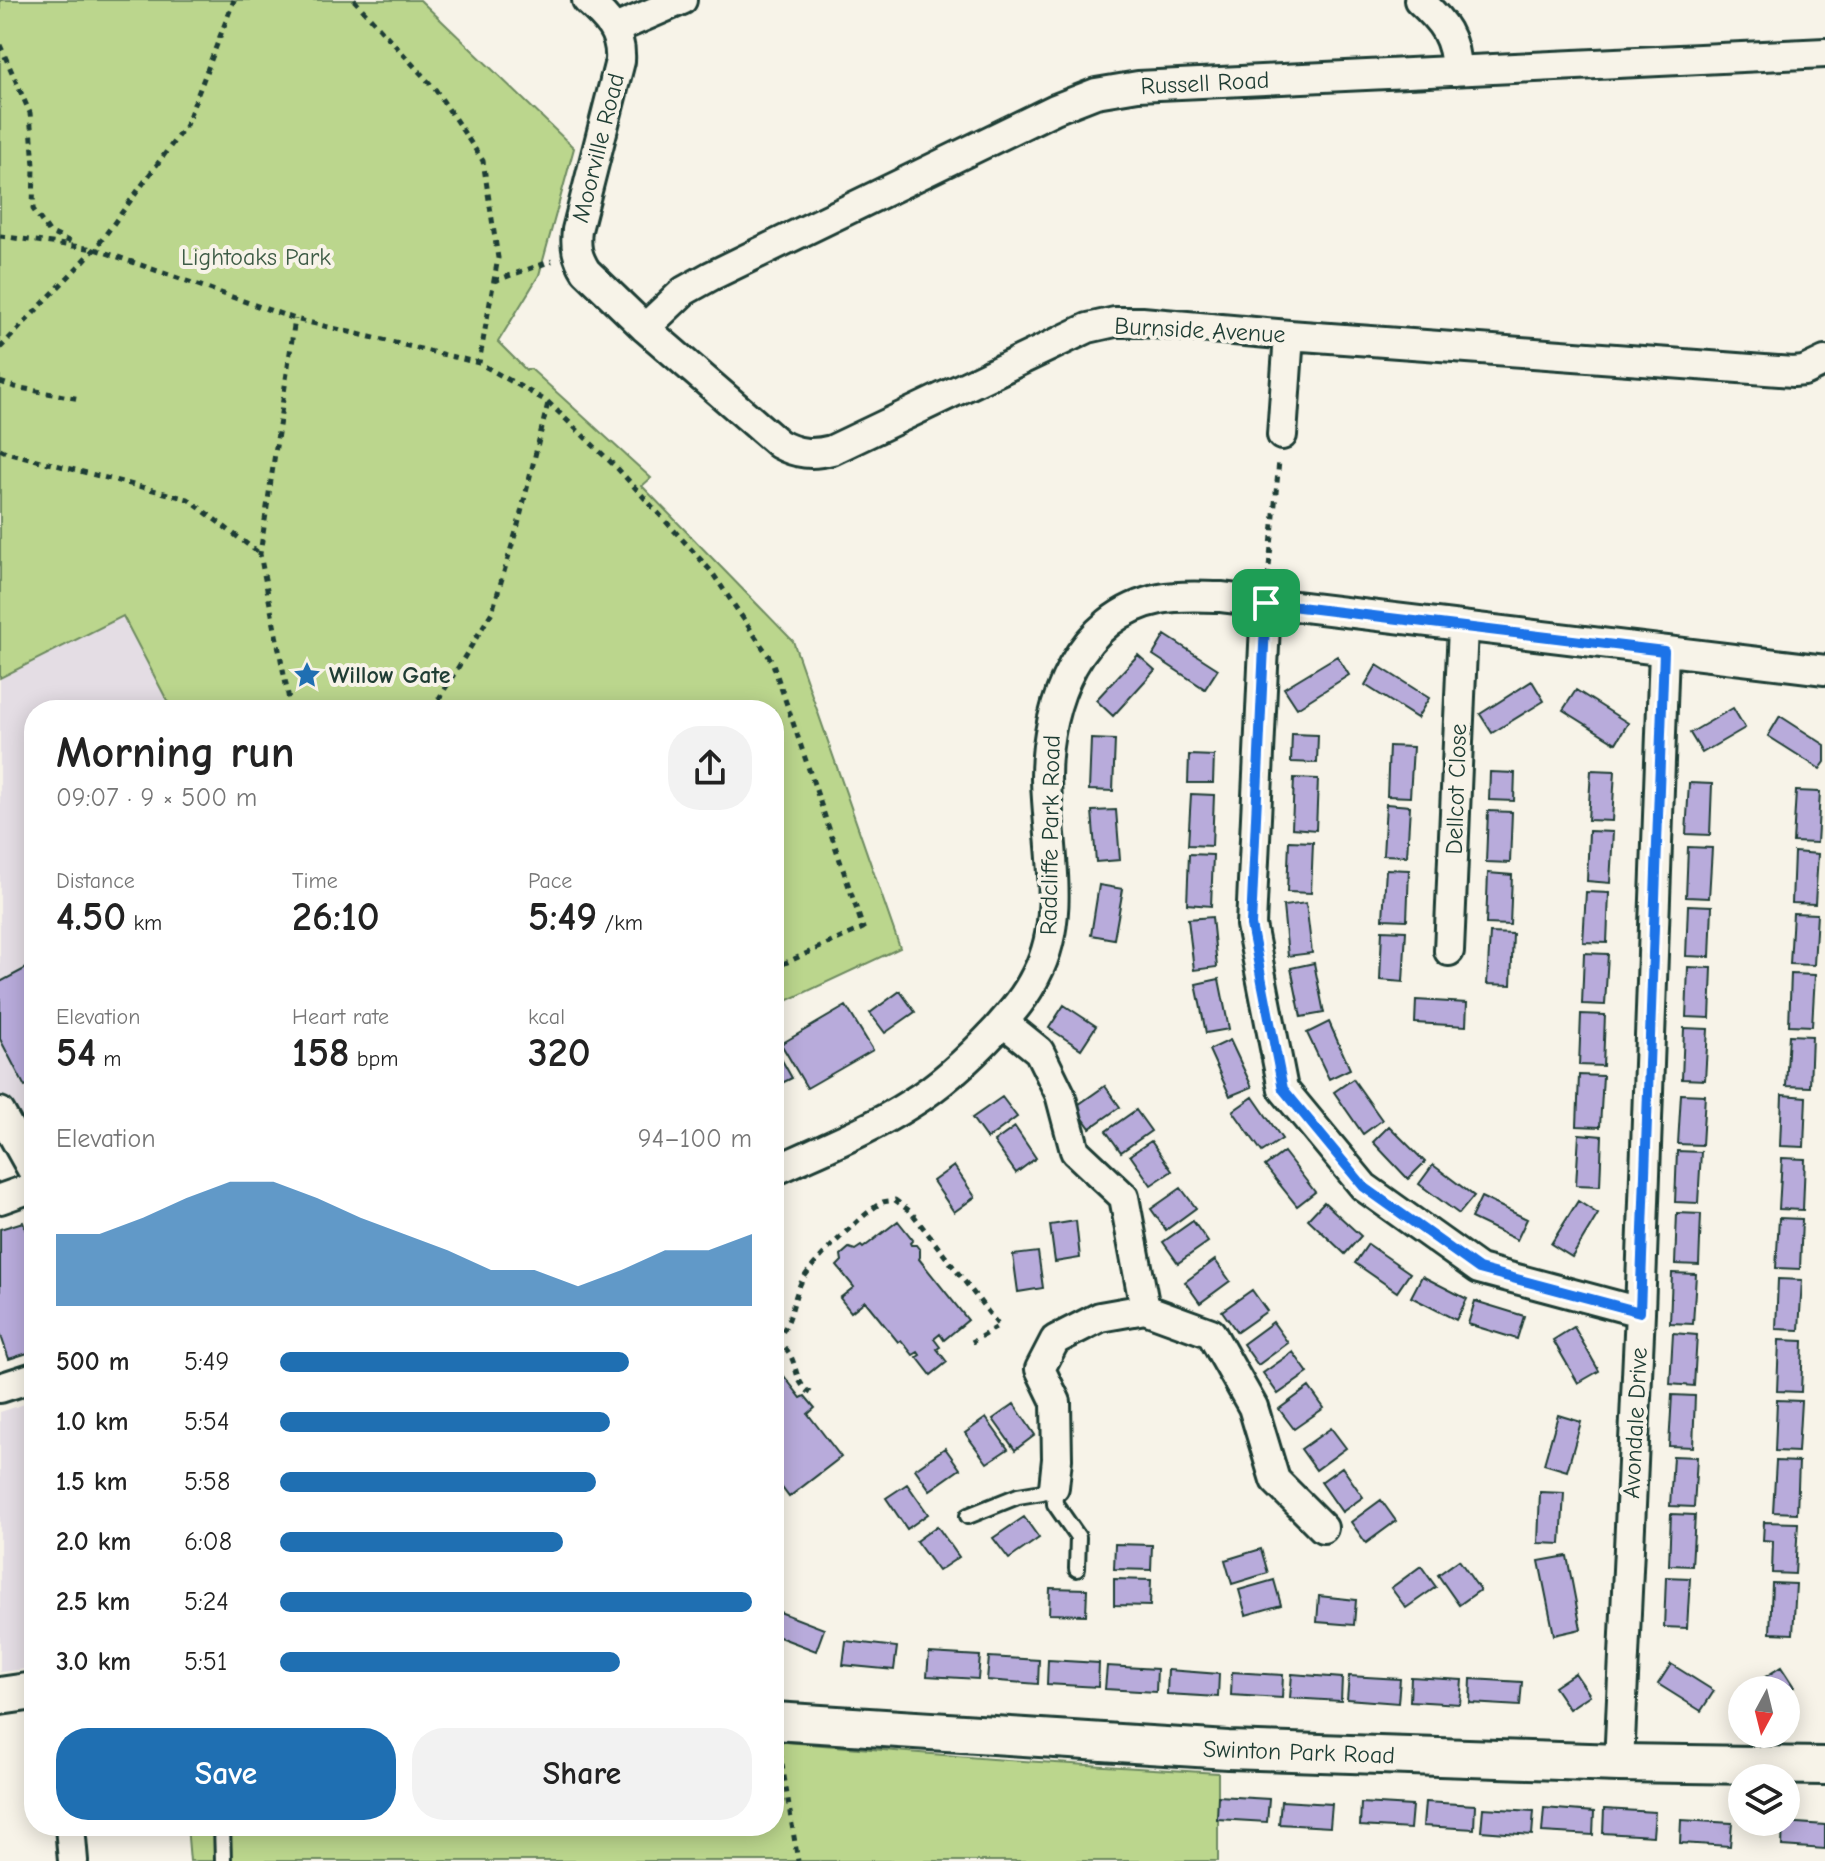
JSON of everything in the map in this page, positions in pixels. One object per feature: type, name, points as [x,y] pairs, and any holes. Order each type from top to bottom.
[{"type":"street","points":[[587,0],[615,29],[682,0]]},
{"type":"street","points":[[1419,0],[1448,32],[1456,71]]},
{"type":"street","name":"Moorville Road","points":[[615,29],[621,50],[620,61],[577,230],[577,252],[586,271],[645,328]]},
{"type":"street","name":"Russell Road","points":[[645,328],[684,291],[711,276],[1075,100],[1117,89],[1825,53]]},
{"type":"street","name":"Burnside Avenue","points":[[645,328],[779,444],[804,454],[832,450],[1088,328],[1115,322],[1793,372],[1804,371],[1825,361]]},
{"type":"street","points":[[1282,435],[1289,335]]},
{"type":"street","name":"Radcliffe Park Road","points":[[784,1166],[910,1104],[963,1063],[1016,1007],[1033,982],[1046,954],[1054,896],[1046,780],[1049,734],[1065,682],[1077,657],[1090,640],[1124,612],[1160,599],[1179,596],[1221,597],[1825,670]]},
{"type":"street","points":[[1266,603],[1251,925],[1283,1089],[1364,1187],[1479,1269],[1640,1312]]},
{"type":"street","name":"Dellcot Close","points":[[1449,951],[1463,627]]},
{"type":"street","name":"Avondale Drive","points":[[1619,1763],[1640,1312],[1664,651]]},
{"type":"street","points":[[1003,1022],[1039,1051],[1060,1094],[1075,1151],[1124,1197],[1145,1309]]},
{"type":"street","points":[[0,1112],[24,1140]]},
{"type":"street","points":[[0,1199],[24,1191]]},
{"type":"street","points":[[1054,1487],[1056,1402],[1040,1369],[1055,1340],[1100,1317],[1145,1309],[1211,1333],[1253,1407],[1275,1480],[1323,1528]]},
{"type":"street","points":[[0,1388],[24,1380]]},
{"type":"street","points":[[0,1696],[24,1692]]},
{"type":"street","name":"Swinton Park Road","points":[[784,1735],[1619,1763],[1825,1766]]},
{"type":"street","points":[[71,1836],[73,1861]]},
{"type":"lane","points":[[968,1516],[1018,1496],[1054,1487],[1055,1504],[1078,1537],[1077,1569]]},
{"type":"lane","points":[[222,1836],[223,1861]]},
{"type":"path","points":[[0,348],[95,249],[186,125],[234,0]]},
{"type":"path","points":[[354,0],[435,89],[483,161],[498,258],[479,363]]},
{"type":"path","points":[[0,45],[30,113],[33,209],[49,232],[83,248]]},
{"type":"path","points":[[0,236],[95,249],[295,319],[479,363],[548,402],[618,469],[711,571],[772,661],[863,928],[784,964]]},
{"type":"path","points":[[493,281],[577,252]]},
{"type":"path","points":[[289,700],[260,554],[295,319]]},
{"type":"path","points":[[0,382],[80,399]]},
{"type":"path","points":[[438,700],[492,612],[518,525],[548,402]]},
{"type":"path","points":[[1266,603],[1282,435]]},
{"type":"path","points":[[0,449],[188,499],[260,554]]},
{"type":"path","points":[[784,1330],[789,1324],[801,1282],[815,1262],[869,1212],[883,1202],[895,1200],[911,1212],[999,1326],[972,1342]]},
{"type":"path","points":[[784,1347],[788,1349],[803,1388],[811,1393]]},
{"type":"path","points":[[784,1781],[798,1861]]},
{"type":"shaded area","points":[[124,616],[167,700],[24,700],[24,1151],[0,1109],[0,678]]},
{"type":"shaded area","points":[[24,1404],[24,1669],[0,1672],[0,1412]]},
{"type":"green space","name":"Lightoaks Park","points":[[0,0],[420,0],[574,148],[539,275],[498,342],[651,478],[642,486],[793,641],[900,948],[784,1002],[784,700],[167,700],[123,616],[0,678]]},
{"type":"green space","points":[[784,1742],[1218,1773],[1218,1861],[190,1861],[188,1836],[784,1836]]},
{"type":"building","points":[[1165,635],[1218,669],[1205,689],[1153,655]]},
{"type":"building","points":[[1138,655],[1155,670],[1113,716],[1096,700]]},
{"type":"building","points":[[1337,656],[1349,675],[1297,708],[1284,688]]},
{"type":"building","points":[[1377,665],[1429,698],[1417,718],[1365,685]]},
{"type":"building","points":[[1532,681],[1544,701],[1492,733],[1480,714]]},
{"type":"building","points":[[1576,690],[1628,723],[1616,743],[1563,710]]},
{"type":"building","points":[[1733,708],[1745,728],[1702,753],[1690,733]]},
{"type":"building","points":[[1780,716],[1825,745],[1825,762],[1820,769],[1768,736]]},
{"type":"building","points":[[1292,734],[1318,735],[1317,763],[1291,762]]},
{"type":"building","points":[[1091,739],[1115,740],[1113,791],[1089,790]]},
{"type":"building","points":[[1389,746],[1413,747],[1410,797],[1387,796]]},
{"type":"building","points":[[1189,755],[1214,756],[1213,783],[1188,783]]},
{"type":"building","points":[[1591,770],[1615,771],[1612,821],[1588,820]]},
{"type":"building","points":[[1490,772],[1515,773],[1514,801],[1489,800]]},
{"type":"building","points":[[1294,778],[1318,779],[1316,830],[1292,828]]},
{"type":"building","points":[[1689,783],[1712,784],[1710,835],[1686,834]]},
{"type":"building","points":[[1796,791],[1820,792],[1817,843],[1793,842]]},
{"type":"building","points":[[1191,794],[1214,795],[1212,846],[1188,845]]},
{"type":"building","points":[[1386,804],[1410,806],[1407,856],[1383,855]]},
{"type":"building","points":[[1116,810],[1120,860],[1096,862],[1092,811]]},
{"type":"building","points":[[1488,811],[1512,812],[1510,863],[1486,862]]},
{"type":"building","points":[[1589,831],[1613,832],[1610,883],[1587,881]]},
{"type":"building","points":[[1289,841],[1313,842],[1311,893],[1287,892]]},
{"type":"building","points":[[1688,847],[1712,848],[1709,898],[1686,897]]},
{"type":"building","points":[[1794,852],[1818,854],[1815,904],[1792,903]]},
{"type":"building","points":[[1189,854],[1213,855],[1211,906],[1187,904]]},
{"type":"building","points":[[1386,869],[1409,870],[1407,920],[1383,919]]},
{"type":"building","points":[[1488,873],[1512,875],[1510,925],[1486,924]]},
{"type":"building","points":[[1099,885],[1123,889],[1114,939],[1091,935]]},
{"type":"building","points":[[1586,892],[1609,893],[1607,943],[1583,942]]},
{"type":"building","points":[[1306,903],[1312,953],[1288,956],[1283,906]]},
{"type":"building","points":[[1688,905],[1712,906],[1710,957],[1686,956]]},
{"type":"building","points":[[1793,913],[1817,914],[1814,965],[1790,964]]},
{"type":"building","points":[[1212,917],[1217,967],[1194,970],[1188,919]]},
{"type":"building","points":[[1382,930],[1406,931],[1403,982],[1380,980]]},
{"type":"building","points":[[1490,933],[1513,934],[1511,985],[1487,984]]},
{"type":"building","points":[[1584,953],[1608,954],[1605,1005],[1582,1004]]},
{"type":"building","points":[[1314,963],[1324,1013],[1301,1017],[1291,968]]},
{"type":"building","points":[[1688,967],[1712,968],[1710,1018],[1686,1017]]},
{"type":"building","points":[[24,969],[24,1085],[0,1039],[0,982]]},
{"type":"building","points":[[1791,974],[1815,975],[1812,1026],[1789,1025]]},
{"type":"building","points":[[1219,979],[1229,1029],[1206,1033],[1196,984]]},
{"type":"building","points":[[900,991],[915,1012],[885,1033],[870,1013]]},
{"type":"building","points":[[1416,1000],[1467,1003],[1466,1026],[1415,1023]]},
{"type":"building","points":[[1064,1005],[1096,1026],[1081,1049],[1049,1028]]},
{"type":"building","points":[[846,1006],[873,1050],[807,1088],[784,1049],[784,1042]]},
{"type":"building","points":[[1581,1014],[1605,1015],[1603,1066],[1579,1065]]},
{"type":"building","points":[[1329,1022],[1350,1069],[1329,1079],[1307,1033]]},
{"type":"building","points":[[1684,1028],[1708,1029],[1705,1080],[1682,1079]]},
{"type":"building","points":[[1789,1035],[1812,1036],[1810,1087],[1786,1086]]},
{"type":"building","points":[[1230,1040],[1252,1087],[1230,1096],[1209,1050]]},
{"type":"building","points":[[784,1064],[792,1078],[784,1082]]},
{"type":"building","points":[[1579,1075],[1603,1076],[1600,1127],[1577,1126]]},
{"type":"building","points":[[1353,1079],[1382,1120],[1363,1134],[1334,1092]]},
{"type":"building","points":[[1105,1086],[1120,1107],[1090,1128],[1075,1107]]},
{"type":"building","points":[[1681,1094],[1705,1095],[1702,1145],[1678,1144]]},
{"type":"building","points":[[1782,1095],[1806,1097],[1804,1147],[1780,1146]]},
{"type":"building","points":[[1002,1097],[1017,1117],[987,1139],[972,1118]]},
{"type":"building","points":[[1253,1097],[1282,1139],[1262,1152],[1233,1111]]},
{"type":"building","points":[[1136,1110],[1151,1131],[1121,1152],[1106,1131]]},
{"type":"building","points":[[1389,1126],[1425,1162],[1408,1179],[1373,1142]]},
{"type":"building","points":[[1015,1127],[1036,1158],[1016,1173],[994,1142]]},
{"type":"building","points":[[1579,1134],[1602,1136],[1600,1186],[1576,1185]]},
{"type":"building","points":[[1151,1141],[1172,1171],[1151,1185],[1130,1155]]},
{"type":"building","points":[[1677,1151],[1701,1152],[1698,1203],[1675,1202]]},
{"type":"building","points":[[1284,1152],[1315,1192],[1297,1206],[1265,1166]]},
{"type":"building","points":[[1782,1158],[1805,1159],[1803,1210],[1779,1209]]},
{"type":"building","points":[[1433,1165],[1474,1196],[1459,1214],[1419,1184]]},
{"type":"building","points":[[954,1166],[975,1197],[954,1212],[933,1181]]},
{"type":"building","points":[[1181,1188],[1196,1208],[1166,1230],[1151,1209]]},
{"type":"building","points":[[1481,1197],[1527,1219],[1517,1240],[1471,1218]]},
{"type":"building","points":[[1578,1201],[1598,1214],[1572,1257],[1551,1244]]},
{"type":"building","points":[[1324,1202],[1361,1236],[1345,1254],[1308,1219]]},
{"type":"building","points":[[1677,1213],[1701,1214],[1699,1265],[1675,1264]]},
{"type":"building","points":[[1779,1218],[1802,1219],[1800,1269],[1776,1268]]},
{"type":"building","points":[[898,1221],[913,1240],[911,1245],[916,1245],[920,1250],[919,1259],[968,1320],[944,1340],[940,1334],[934,1339],[947,1362],[931,1375],[917,1357],[920,1355],[918,1352],[913,1355],[901,1340],[898,1342],[865,1301],[851,1312],[840,1298],[854,1287],[837,1266],[842,1261],[841,1255],[849,1248],[863,1248]]},
{"type":"building","points":[[1076,1221],[1080,1258],[1055,1262],[1050,1225]]},
{"type":"building","points":[[1193,1221],[1208,1242],[1178,1263],[1163,1242]]},
{"type":"building","points":[[23,1222],[24,1225],[24,1354],[9,1359],[0,1333],[0,1229]]},
{"type":"building","points":[[1368,1244],[1410,1273],[1397,1292],[1355,1263]]},
{"type":"building","points":[[1038,1252],[1043,1288],[1018,1292],[1013,1255]]},
{"type":"building","points":[[1215,1260],[1230,1281],[1200,1303],[1185,1282]]},
{"type":"building","points":[[1672,1273],[1696,1274],[1693,1324],[1670,1323]]},
{"type":"building","points":[[1422,1276],[1467,1299],[1456,1320],[1411,1297]]},
{"type":"building","points":[[1778,1279],[1802,1280],[1799,1330],[1776,1329]]},
{"type":"building","points":[[1252,1290],[1267,1311],[1237,1332],[1222,1311]]},
{"type":"building","points":[[1475,1301],[1524,1316],[1517,1339],[1468,1324]]},
{"type":"building","points":[[1273,1322],[1288,1343],[1258,1365],[1243,1344]]},
{"type":"building","points":[[1574,1327],[1599,1371],[1578,1383],[1553,1340]]},
{"type":"building","points":[[1673,1333],[1697,1335],[1694,1386],[1670,1384]]},
{"type":"building","points":[[1779,1340],[1803,1341],[1801,1392],[1777,1391]]},
{"type":"building","points":[[1293,1352],[1308,1373],[1278,1394],[1263,1373]]},
{"type":"building","points":[[784,1376],[801,1398],[805,1396],[815,1408],[808,1414],[841,1457],[789,1497],[784,1490]]},
{"type":"building","points":[[1309,1387],[1324,1408],[1294,1429],[1279,1409]]},
{"type":"building","points":[[1672,1395],[1695,1396],[1693,1447],[1669,1446]]},
{"type":"building","points":[[1777,1400],[1801,1401],[1798,1452],[1775,1451]]},
{"type":"building","points":[[1014,1404],[1035,1435],[1015,1450],[993,1419]]},
{"type":"building","points":[[1558,1415],[1581,1422],[1567,1471],[1544,1464]]},
{"type":"building","points":[[986,1418],[1008,1449],[987,1463],[965,1433]]},
{"type":"building","points":[[1331,1428],[1346,1448],[1316,1470],[1301,1449]]},
{"type":"building","points":[[945,1448],[960,1469],[930,1490],[915,1469]]},
{"type":"building","points":[[1673,1456],[1697,1457],[1694,1507],[1670,1506]]},
{"type":"building","points":[[1776,1461],[1799,1462],[1797,1513],[1773,1512]]},
{"type":"building","points":[[1342,1467],[1363,1497],[1342,1512],[1321,1482]]},
{"type":"building","points":[[907,1484],[928,1514],[907,1529],[886,1498]]},
{"type":"building","points":[[1540,1492],[1564,1493],[1561,1544],[1538,1543]]},
{"type":"building","points":[[1381,1500],[1396,1521],[1366,1543],[1351,1522]]},
{"type":"building","points":[[1671,1514],[1695,1515],[1692,1566],[1669,1565]]},
{"type":"building","points":[[1024,1517],[1039,1538],[1009,1559],[993,1538]]},
{"type":"building","points":[[1764,1522],[1798,1523],[1795,1574],[1772,1573],[1773,1541],[1763,1540]]},
{"type":"building","points":[[937,1526],[959,1557],[938,1571],[916,1541]]},
{"type":"building","points":[[1115,1544],[1152,1545],[1151,1570],[1114,1569]]},
{"type":"building","points":[[1261,1549],[1268,1573],[1232,1584],[1225,1560]]},
{"type":"building","points":[[1567,1556],[1581,1629],[1554,1635],[1539,1561]]},
{"type":"building","points":[[1459,1560],[1480,1590],[1459,1605],[1438,1575]]},
{"type":"building","points":[[1421,1566],[1436,1587],[1406,1608],[1391,1588]]},
{"type":"building","points":[[1666,1577],[1690,1578],[1687,1628],[1664,1627]]},
{"type":"building","points":[[1114,1579],[1151,1580],[1150,1606],[1114,1605]]},
{"type":"building","points":[[1274,1580],[1281,1605],[1246,1615],[1239,1590]]},
{"type":"building","points":[[1772,1583],[1796,1584],[1793,1634],[1770,1633]]},
{"type":"building","points":[[1050,1588],[1087,1589],[1086,1615],[1049,1614]]},
{"type":"building","points":[[1319,1596],[1356,1600],[1354,1625],[1317,1622]]},
{"type":"building","points":[[784,1614],[824,1629],[816,1651],[784,1639]]},
{"type":"building","points":[[846,1641],[897,1647],[894,1670],[843,1665]]},
{"type":"building","points":[[929,1653],[980,1656],[978,1679],[927,1676]]},
{"type":"building","points":[[989,1657],[1039,1660],[1038,1684],[987,1680]]},
{"type":"building","points":[[1048,1660],[1099,1663],[1098,1687],[1047,1684]]},
{"type":"building","points":[[1671,1664],[1714,1691],[1701,1711],[1658,1684]]},
{"type":"building","points":[[1107,1666],[1157,1669],[1156,1692],[1105,1689]]},
{"type":"building","points":[[1781,1667],[1787,1676],[1767,1676]]},
{"type":"building","points":[[1168,1670],[1219,1674],[1218,1697],[1167,1694]]},
{"type":"building","points":[[1232,1672],[1283,1675],[1282,1698],[1231,1695]]},
{"type":"building","points":[[1575,1673],[1590,1695],[1569,1709],[1554,1687]]},
{"type":"building","points":[[1292,1674],[1342,1678],[1341,1701],[1290,1698]]},
{"type":"building","points":[[1349,1676],[1400,1679],[1398,1703],[1347,1699]]},
{"type":"building","points":[[1411,1677],[1462,1680],[1460,1704],[1410,1701]]},
{"type":"building","points":[[1471,1679],[1522,1682],[1520,1706],[1470,1703]]},
{"type":"building","points":[[1218,1796],[1269,1799],[1267,1822],[1217,1819]]},
{"type":"building","points":[[1281,1801],[1332,1804],[1330,1827],[1279,1824]]},
{"type":"building","points":[[1425,1802],[1475,1805],[1474,1829],[1423,1826]]},
{"type":"building","points":[[1361,1803],[1412,1806],[1410,1829],[1360,1826]]},
{"type":"building","points":[[1483,1808],[1534,1811],[1532,1835],[1481,1831]]},
{"type":"building","points":[[1544,1808],[1594,1812],[1593,1835],[1542,1832]]},
{"type":"building","points":[[1604,1809],[1655,1812],[1653,1836],[1603,1833]]},
{"type":"building","points":[[1681,1820],[1728,1823],[1730,1846],[1680,1843]]},
{"type":"building","points":[[1800,1823],[1825,1825],[1825,1849],[1782,1846],[1782,1836],[1800,1836]]},
{"type":"place","name":"Willow Gate","points":[[307,675]]},
{"type":"route","points":[[1266,603],[1664,651],[1640,1312],[1479,1269],[1364,1187],[1283,1089],[1251,925],[1266,603]]}]
